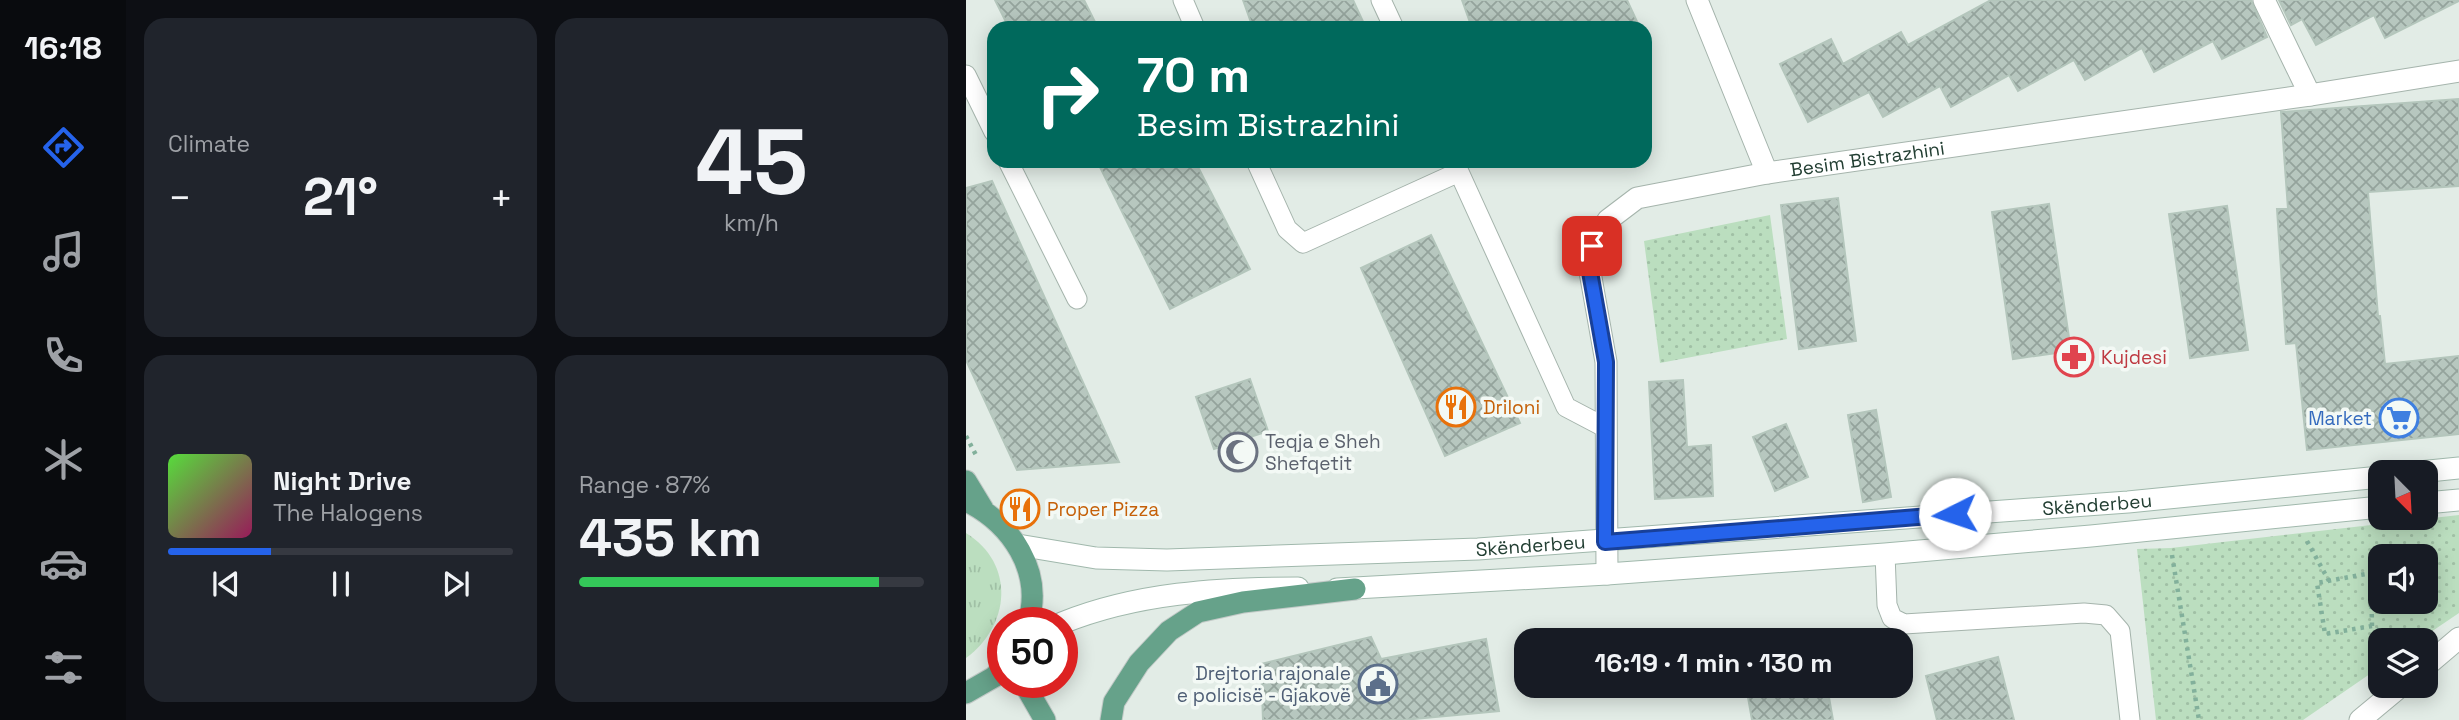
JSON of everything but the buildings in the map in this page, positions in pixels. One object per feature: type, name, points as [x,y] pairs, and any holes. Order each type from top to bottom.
[{"type":"main road","points":[[1697,0],[1767,173]]},
{"type":"main road","points":[[2264,0],[2309,95]]},
{"type":"main road","name":"Besim Bistrazhini","points":[[1607,574],[1606,362],[1590,272],[1592,246],[1608,220],[1637,198],[1767,173],[2459,71]]},
{"type":"main road","points":[[2438,470],[2459,468]]},
{"type":"main road","name":"Skënderbeu","points":[[1018,545],[1096,558],[1167,560],[1450,551],[1605,542],[2128,502],[2368,478]]},
{"type":"main road","points":[[966,481],[975,505],[1008,531],[1018,545],[1027,568],[1031,592],[1029,607]]},
{"type":"main road","points":[[2438,502],[2459,500]]},
{"type":"main road","name":"Skënderbeu","points":[[1078,617],[1106,607],[1182,594],[1258,588],[1355,589],[1885,554],[2368,508]]},
{"type":"main road","points":[[1111,720],[1115,702],[1139,663],[1169,631],[1198,612],[1242,603],[1355,589]]},
{"type":"main road","points":[[2438,656],[2459,638]]},
{"type":"main road","points":[[966,693],[987,681]]},
{"type":"main road","points":[[1032,698],[1045,720]]},
{"type":"main road","points":[[2361,720],[2387,698]]},
{"type":"lane","points":[[1183,0],[1192,21]]},
{"type":"lane","points":[[1381,0],[1391,21]]},
{"type":"lane","points":[[966,75],[987,118]]},
{"type":"lane","points":[[1012,168],[1077,299]]},
{"type":"lane","points":[[1259,168],[1287,229],[1303,243],[1453,168]]},
{"type":"lane","points":[[1458,168],[1566,407],[1606,428]]},
{"type":"lane","points":[[1885,554],[1887,605],[1892,618],[1904,624],[2084,612],[2106,615],[2120,631],[2130,720]]},
{"type":"path","points":[[2171,548],[2199,720]]},
{"type":"path","points":[[2372,626],[2371,573],[2318,583],[2325,634],[2372,626],[2375,628]]},
{"type":"green space","points":[[1770,215],[1787,339],[1660,363],[1644,241]]},
{"type":"green space","points":[[2459,515],[2459,613],[2437,628],[2368,628],[2368,675],[2303,720],[2156,720],[2137,549],[2171,548],[2368,525],[2368,530],[2438,530],[2438,517]]},
{"type":"green space","points":[[966,533],[982,546],[993,561],[1000,578],[1001,595],[1000,607],[987,607],[987,636],[966,658]]},
{"type":"place","name":"Kujdesi","points":[[2074,357]]},
{"type":"place","name":"Driloni","points":[[1456,407]]},
{"type":"place","name":"Market","points":[[2399,418]]},
{"type":"place","name":"Teqja e Sheh Shefqetit","points":[[1238,452]]},
{"type":"place","name":"Proper Pizza","points":[[1020,509]]},
{"type":"place","name":"Drejtoria rajonale e policisë - Gjakovë","points":[[1378,684]]},
{"type":"route","points":[[1592,246],[1590,272],[1606,362],[1605,542],[1955,514]]}]
